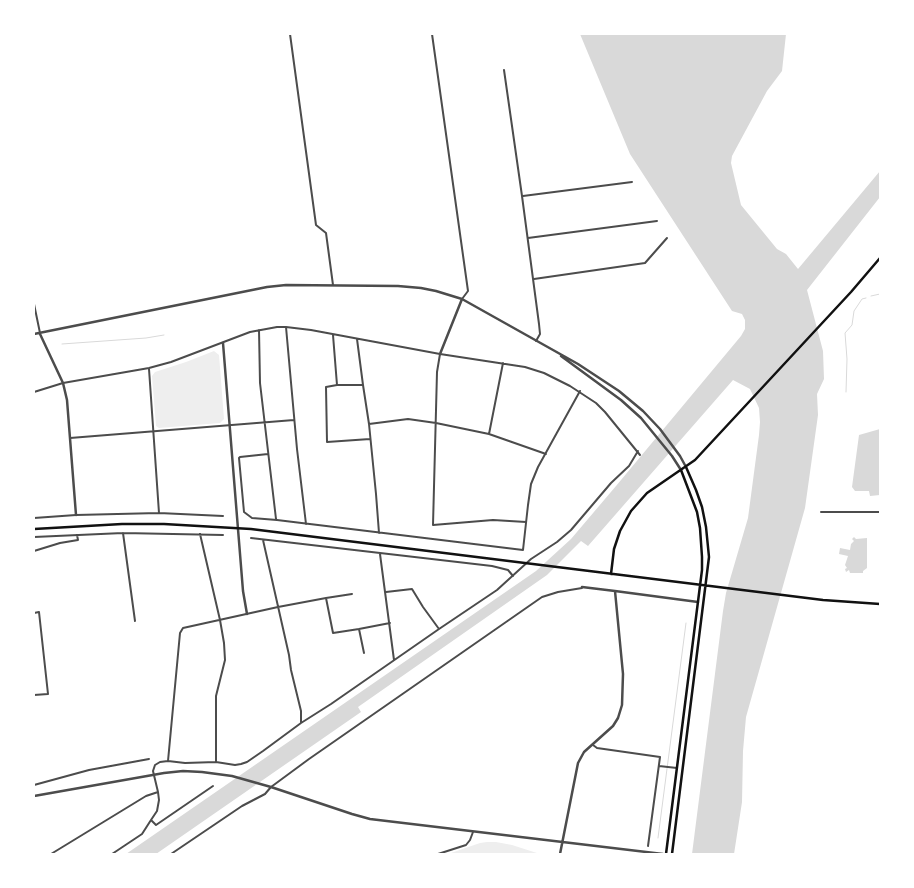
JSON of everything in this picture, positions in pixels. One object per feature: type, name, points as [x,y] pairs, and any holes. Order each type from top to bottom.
[{"type":"main road","points":[[611,574],[617,540],[625,521],[638,502],[647,493],[695,460],[851,292],[880,258]]},
{"type":"main road","points":[[672,854],[708,557],[706,527],[702,507],[686,466]]},
{"type":"main road","points":[[664,854],[677,768],[702,557],[697,512],[681,470]]},
{"type":"main road","points":[[34,529],[122,524],[239,528],[310,535],[823,600],[880,604]]},
{"type":"street","points":[[290,34],[316,225],[326,232],[333,285]]},
{"type":"street","points":[[432,34],[468,291],[462,299],[440,354],[433,525],[493,520],[526,522]]},
{"type":"street","points":[[504,70],[534,279],[540,334],[536,341]]},
{"type":"street","points":[[522,196],[632,182]]},
{"type":"street","points":[[528,238],[657,221]]},
{"type":"street","points":[[534,279],[645,263],[667,238]]},
{"type":"street","points":[[34,335],[267,287],[333,285],[436,290],[462,299],[578,364],[619,391],[643,411],[660,429],[686,466]]},
{"type":"street","points":[[34,304],[40,334],[63,383],[67,400],[76,515]]},
{"type":"street","points":[[286,327],[306,524]]},
{"type":"street","points":[[34,392],[63,383],[148,368],[171,362],[259,330],[286,327],[503,363],[544,373],[580,391],[596,403],[640,455]]},
{"type":"street","points":[[259,330],[260,383],[276,520]]},
{"type":"street","points":[[333,334],[337,385]]},
{"type":"street","points":[[357,339],[369,424],[379,533]]},
{"type":"street","points":[[223,343],[243,591],[248,614]]},
{"type":"street","points":[[556,352],[621,400],[641,418],[655,433],[681,470]]},
{"type":"street","points":[[488,434],[503,363]]},
{"type":"street","points":[[148,368],[159,513]]},
{"type":"street","points":[[362,385],[326,386],[327,442],[370,439]]},
{"type":"street","points":[[268,454],[239,458],[244,512],[252,518],[523,550],[531,484],[580,391]]},
{"type":"street","points":[[369,424],[408,419],[436,423],[488,434],[546,454]]},
{"type":"street","points":[[70,438],[294,420]]},
{"type":"street","points":[[112,854],[142,834],[155,816],[158,806],[158,792],[153,771],[155,765],[168,761],[184,763],[216,762],[235,765],[247,762],[301,723],[497,590],[531,559],[571,530],[611,483],[629,466],[638,452]]},
{"type":"street","points":[[821,512],[880,512]]},
{"type":"street","points":[[34,518],[159,513],[223,516]]},
{"type":"street","points":[[123,533],[135,621]]},
{"type":"street","points":[[34,537],[123,533],[223,535]]},
{"type":"street","points":[[200,534],[224,643],[225,660],[216,696],[216,762]]},
{"type":"street","points":[[34,550],[78,540],[77,535]]},
{"type":"street","points":[[251,538],[504,568],[514,576]]},
{"type":"street","points":[[263,538],[301,711],[301,723]]},
{"type":"street","points":[[380,553],[394,660]]},
{"type":"street","points":[[171,854],[242,806],[260,797],[309,759],[542,597],[564,590],[582,588],[698,602]]},
{"type":"street","points":[[386,592],[412,589],[439,629]]},
{"type":"street","points":[[560,854],[578,763],[584,752],[614,726],[622,705],[623,674],[615,591]]},
{"type":"street","points":[[168,761],[180,633],[183,628],[278,607],[352,594]]},
{"type":"street","points":[[326,598],[333,633],[390,623]]},
{"type":"street","points":[[34,613],[39,612],[48,694],[34,695]]},
{"type":"street","points":[[359,629],[364,652]]},
{"type":"street","points":[[593,745],[597,748],[660,756],[648,846]]},
{"type":"street","points":[[34,785],[89,770],[149,760]]},
{"type":"street","points":[[659,766],[677,768]]},
{"type":"street","points":[[34,796],[154,775],[183,771],[202,772],[232,776],[370,819],[664,854]]},
{"type":"street","points":[[151,820],[156,825],[213,786]]},
{"type":"street","points":[[51,854],[146,796],[158,792]]},
{"type":"street","points":[[438,854],[466,845],[473,832]]},
{"type":"shaded area","points":[[580,34],[786,34],[782,71],[767,91],[732,156],[731,163],[741,205],[777,249],[786,254],[798,269],[880,171],[880,197],[807,290],[823,351],[824,379],[817,394],[818,415],[805,508],[746,717],[742,802],[734,854],[692,854],[723,611],[726,593],[748,518],[759,435],[759,408],[750,389],[733,380],[588,546],[581,541],[547,575],[358,707],[361,712],[156,854],[126,854],[536,571],[571,539],[745,329],[745,320],[742,314],[732,311],[630,154]]},
{"type":"shaded area","points":[[214,351],[219,355],[224,419],[220,423],[159,428],[156,426],[152,376],[155,372]]},
{"type":"shaded area","points":[[880,429],[880,495],[870,496],[869,491],[855,491],[852,487],[859,435]]},
{"type":"shaded area","points":[[854,537],[856,539],[867,538],[867,568],[863,573],[850,573],[849,570],[846,572],[845,569],[847,568],[845,565],[848,556],[839,554],[840,548],[850,550]]},
{"type":"shaded area","points":[[487,842],[512,845],[540,854],[448,854]]},
{"type":"waterway","points":[[871,296],[880,294]]},
{"type":"waterway","points":[[846,392],[847,359],[845,333],[852,325],[854,311],[862,299],[866,298]]},
{"type":"waterway","points":[[62,344],[164,335]]},
{"type":"waterway","points":[[658,838],[686,623]]}]
